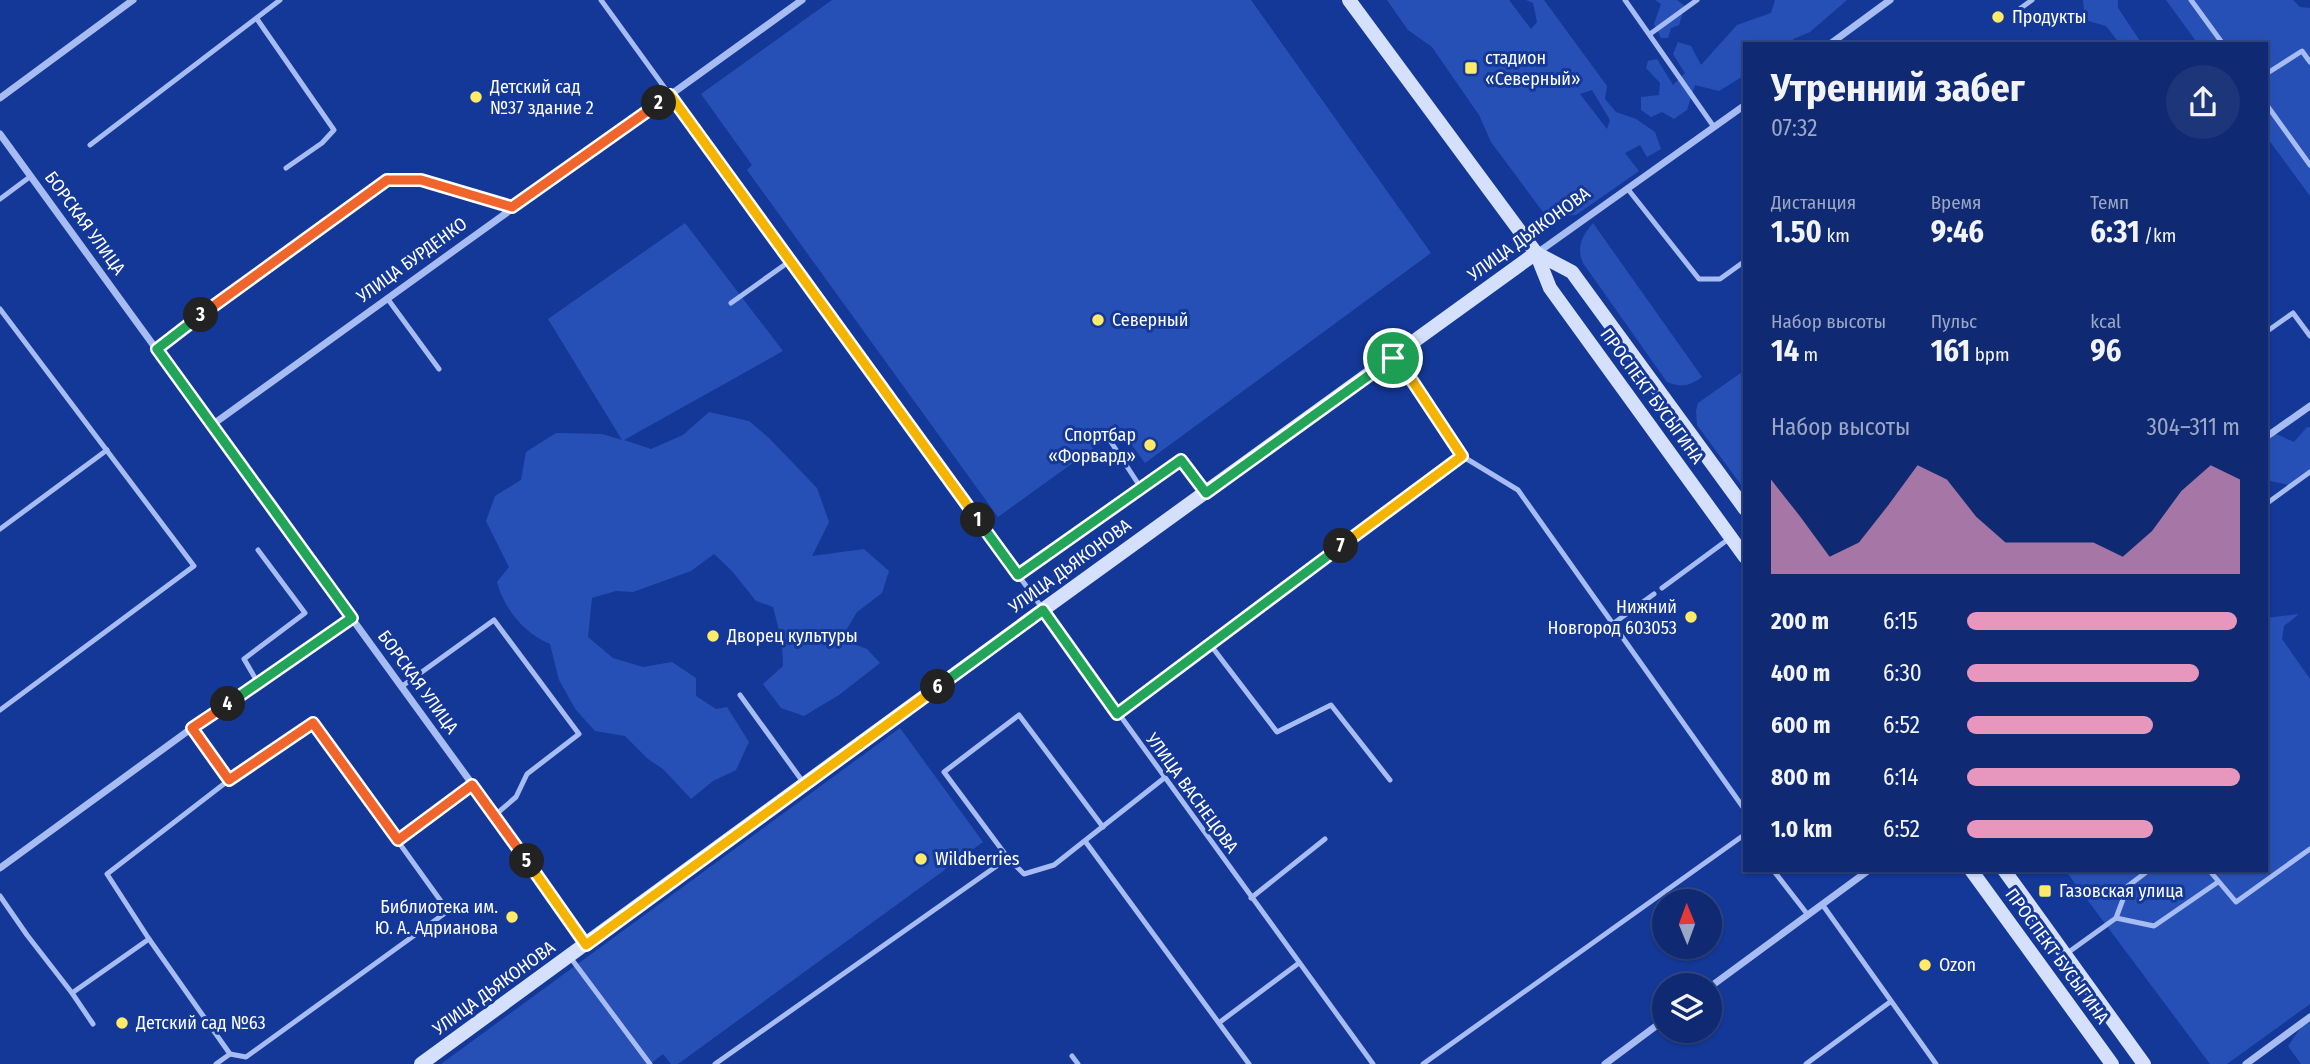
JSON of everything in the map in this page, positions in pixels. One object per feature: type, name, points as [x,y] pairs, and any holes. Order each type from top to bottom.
[{"type":"main road","name":"ПРОСПЕКТ БУСЫГИНА","points":[[1349,0],[1536,253],[1550,288],[1743,555]]},
{"type":"main road","name":"ПРОСПЕКТ БУСЫГИНА","points":[[1536,253],[1572,272],[1743,506]]},
{"type":"main road","name":"УЛИЦА ДЬЯКОНОВА","points":[[421,1064],[1536,253]]},
{"type":"main road","name":"ПРОСПЕКТ БУСЫГИНА","points":[[1972,872],[2112,1064]]},
{"type":"main road","name":"ПРОСПЕКТ БУСЫГИНА","points":[[2005,872],[2144,1064]]},
{"type":"street","points":[[0,98],[133,0]]},
{"type":"street","name":"УЛИЦА БУРДЕНКО","points":[[212,425],[802,0]]},
{"type":"street","points":[[1833,42],[1891,0]]},
{"type":"street","name":"УЛИЦА ДЬЯКОНОВА","points":[[1536,253],[1743,106]]},
{"type":"street","name":"БОРСКАЯ УЛИЦА","points":[[0,134],[586,945]]},
{"type":"street","points":[[2268,436],[2308,410]]},
{"type":"street","points":[[0,869],[192,728],[352,618]]},
{"type":"street","points":[[1722,978],[1866,872]]},
{"type":"street","points":[[2246,1064],[2310,1017]]},
{"type":"street","points":[[1605,1064],[1652,1029]]},
{"type":"lane","points":[[90,145],[281,0]]},
{"type":"lane","name":"УЛИЦА ВАСНЕЦОВА","points":[[601,0],[1163,779],[1373,1064]]},
{"type":"lane","points":[[1625,0],[1714,127]]},
{"type":"lane","points":[[1650,34],[1697,0]]},
{"type":"lane","points":[[2014,13],[2032,0]]},
{"type":"lane","points":[[2191,0],[2222,42]]},
{"type":"lane","points":[[257,19],[334,130],[322,143],[286,168]]},
{"type":"lane","points":[[2268,73],[2302,51],[2310,62]]},
{"type":"lane","points":[[2268,107],[2310,165]]},
{"type":"lane","points":[[0,199],[31,176]]},
{"type":"lane","points":[[157,349],[387,180],[421,180],[512,207]]},
{"type":"lane","points":[[1627,188],[1699,279],[1720,279],[1743,262]]},
{"type":"lane","points":[[731,303],[790,261]]},
{"type":"lane","points":[[387,298],[439,369]]},
{"type":"lane","points":[[0,309],[194,566],[0,710]]},
{"type":"lane","points":[[2268,331],[2293,313],[2310,336]]},
{"type":"lane","points":[[1393,358],[1413,382],[1462,456],[1518,490],[1743,807]]},
{"type":"lane","points":[[1111,442],[1141,488]]},
{"type":"lane","points":[[0,529],[107,450]]},
{"type":"lane","points":[[1117,714],[1462,456]]},
{"type":"lane","points":[[1018,575],[1181,460],[1206,493]]},
{"type":"lane","points":[[2268,503],[2310,472]]},
{"type":"lane","points":[[1662,588],[1730,538]]},
{"type":"lane","points":[[258,550],[304,613],[244,659],[258,683]]},
{"type":"lane","points":[[1614,623],[1654,594]]},
{"type":"lane","points":[[401,687],[494,620],[579,734],[527,774],[516,797],[494,816]]},
{"type":"lane","points":[[1209,643],[1277,732],[1331,705],[1390,780]]},
{"type":"lane","points":[[740,695],[804,785]]},
{"type":"lane","points":[[1103,827],[1019,715],[944,772],[1008,858],[1024,874],[1054,865],[1103,827],[1163,779]]},
{"type":"lane","points":[[313,723],[398,840],[448,911],[246,1057],[230,1054],[107,874],[229,780],[313,723]]},
{"type":"lane","points":[[192,728],[229,780]]},
{"type":"lane","points":[[398,840],[472,785]]},
{"type":"lane","points":[[1423,1064],[1743,836]]},
{"type":"lane","points":[[1251,898],[1325,839]]},
{"type":"lane","points":[[1085,841],[1249,1064]]},
{"type":"lane","points":[[2210,872],[2236,902],[2310,849]]},
{"type":"lane","points":[[715,1064],[1008,858]]},
{"type":"lane","points":[[1775,872],[1808,915]]},
{"type":"lane","points":[[2065,955],[2116,918],[2128,886],[2146,872]]},
{"type":"lane","points":[[2116,918],[2154,926],[2218,882]]},
{"type":"lane","points":[[0,896],[93,1024]]},
{"type":"lane","points":[[1822,904],[1936,1064]]},
{"type":"lane","points":[[72,993],[149,939]]},
{"type":"lane","points":[[569,957],[650,1064]]},
{"type":"lane","points":[[1220,1022],[1299,963]]},
{"type":"lane","points":[[1806,1064],[1891,1002]]},
{"type":"lane","points":[[216,1064],[230,1054]]},
{"type":"lane","points":[[1072,1056],[1078,1064]]},
{"type":"shaded area","name":"Северный","points":[[832,0],[1251,0],[1431,253],[1145,463],[1120,429],[998,517],[747,170],[752,165],[701,94]]},
{"type":"shaded area","points":[[1387,0],[1509,0],[1531,29],[1537,22],[1533,3],[1526,0],[1544,0],[1607,86],[1605,99],[1616,112],[1636,119],[1655,132],[1661,149],[1647,157],[1640,145],[1625,153],[1639,171],[1576,215],[1553,216],[1543,212],[1491,142],[1479,115],[1432,47],[1408,30]],"holes":[[[1592,90],[1610,120],[1607,129],[1580,94]]]},
{"type":"shaded area","points":[[1655,0],[1677,0],[1685,6],[1679,25],[1671,28],[1668,38],[1661,38],[1654,24],[1661,4]]},
{"type":"shaded area","points":[[1775,0],[1847,0],[1810,32],[1793,39],[1793,42],[1743,42],[1743,76],[1719,91],[1695,85],[1687,110],[1674,119],[1662,112],[1651,117],[1641,110],[1641,97],[1659,95],[1660,83],[1646,68],[1648,61],[1657,59],[1673,85],[1685,73],[1673,54],[1678,42],[1691,46],[1701,65],[1737,25],[1771,13]]},
{"type":"shaded area","points":[[2083,0],[2118,0],[2118,8],[2141,42],[2118,42],[2106,26],[2085,20]]},
{"type":"shaded area","points":[[2166,0],[2293,0],[2300,7],[2310,8],[2310,196],[2268,139],[2268,42],[2197,42]]},
{"type":"shaded area","points":[[685,223],[783,351],[624,440],[651,449],[683,435],[709,412],[749,421],[817,488],[829,522],[812,556],[864,549],[889,571],[882,593],[857,612],[841,639],[867,649],[880,663],[839,695],[804,716],[781,708],[763,684],[783,666],[782,641],[773,607],[756,601],[714,554],[691,571],[633,592],[616,591],[592,598],[588,637],[613,658],[643,667],[672,662],[696,678],[696,696],[716,709],[727,707],[749,742],[736,770],[713,781],[691,799],[663,769],[648,759],[625,736],[595,731],[576,710],[559,680],[550,644],[516,619],[500,592],[497,582],[509,567],[486,521],[495,496],[521,480],[526,452],[556,433],[602,434],[622,440],[548,319]]},
{"type":"shaded area","points":[[1593,223],[1702,377],[1685,385],[1667,382],[1583,263],[1581,242]]},
{"type":"shaded area","points":[[1743,371],[1743,487],[1697,425],[1698,403]]},
{"type":"shaded area","points":[[2310,427],[2310,473],[2289,485],[2268,480],[2268,440],[2276,434],[2294,442]]},
{"type":"shaded area","points":[[2299,614],[2284,626],[2282,639],[2310,679],[2310,1004],[2227,1064],[2210,1064],[2066,872],[2268,872],[2268,618]]},
{"type":"shaded area","points":[[900,728],[983,842],[678,1064],[671,1064],[663,1054],[650,1064],[441,1064]]},
{"type":"shaded area","points":[[2310,1014],[2310,1064],[2301,1064],[2288,1046]]},
{"type":"place","name":"Продукты","points":[[1998,17]]},
{"type":"place","name":"стадион «Северный»","points":[[1471,68]]},
{"type":"place","name":"Детский сад №37 здание 2","points":[[476,97]]},
{"type":"place","name":"Северный","points":[[1098,320]]},
{"type":"place","name":"Спортбар «Форвард»","points":[[1150,445]]},
{"type":"place","name":"Нижний Новгород 603053","points":[[1691,617]]},
{"type":"place","name":"Дворец культуры","points":[[713,636]]},
{"type":"place","name":"Wildberries","points":[[921,859]]},
{"type":"place","name":"Газовская улица","points":[[2045,891]]},
{"type":"place","name":"Библиотека им. Ю. А. Адрианова","points":[[512,917]]},
{"type":"place","name":"Ozon","points":[[1925,965]]},
{"type":"place","name":"Детский сад №63","points":[[122,1023]]},
{"type":"route","points":[[670,95],[1018,575],[1181,460],[1206,493],[1393,358],[1413,382],[1462,456],[1117,714],[1043,610],[586,945],[472,785],[398,840],[313,723],[229,780],[192,728],[352,618],[157,349],[387,180],[421,180],[512,207],[670,95]]}]
